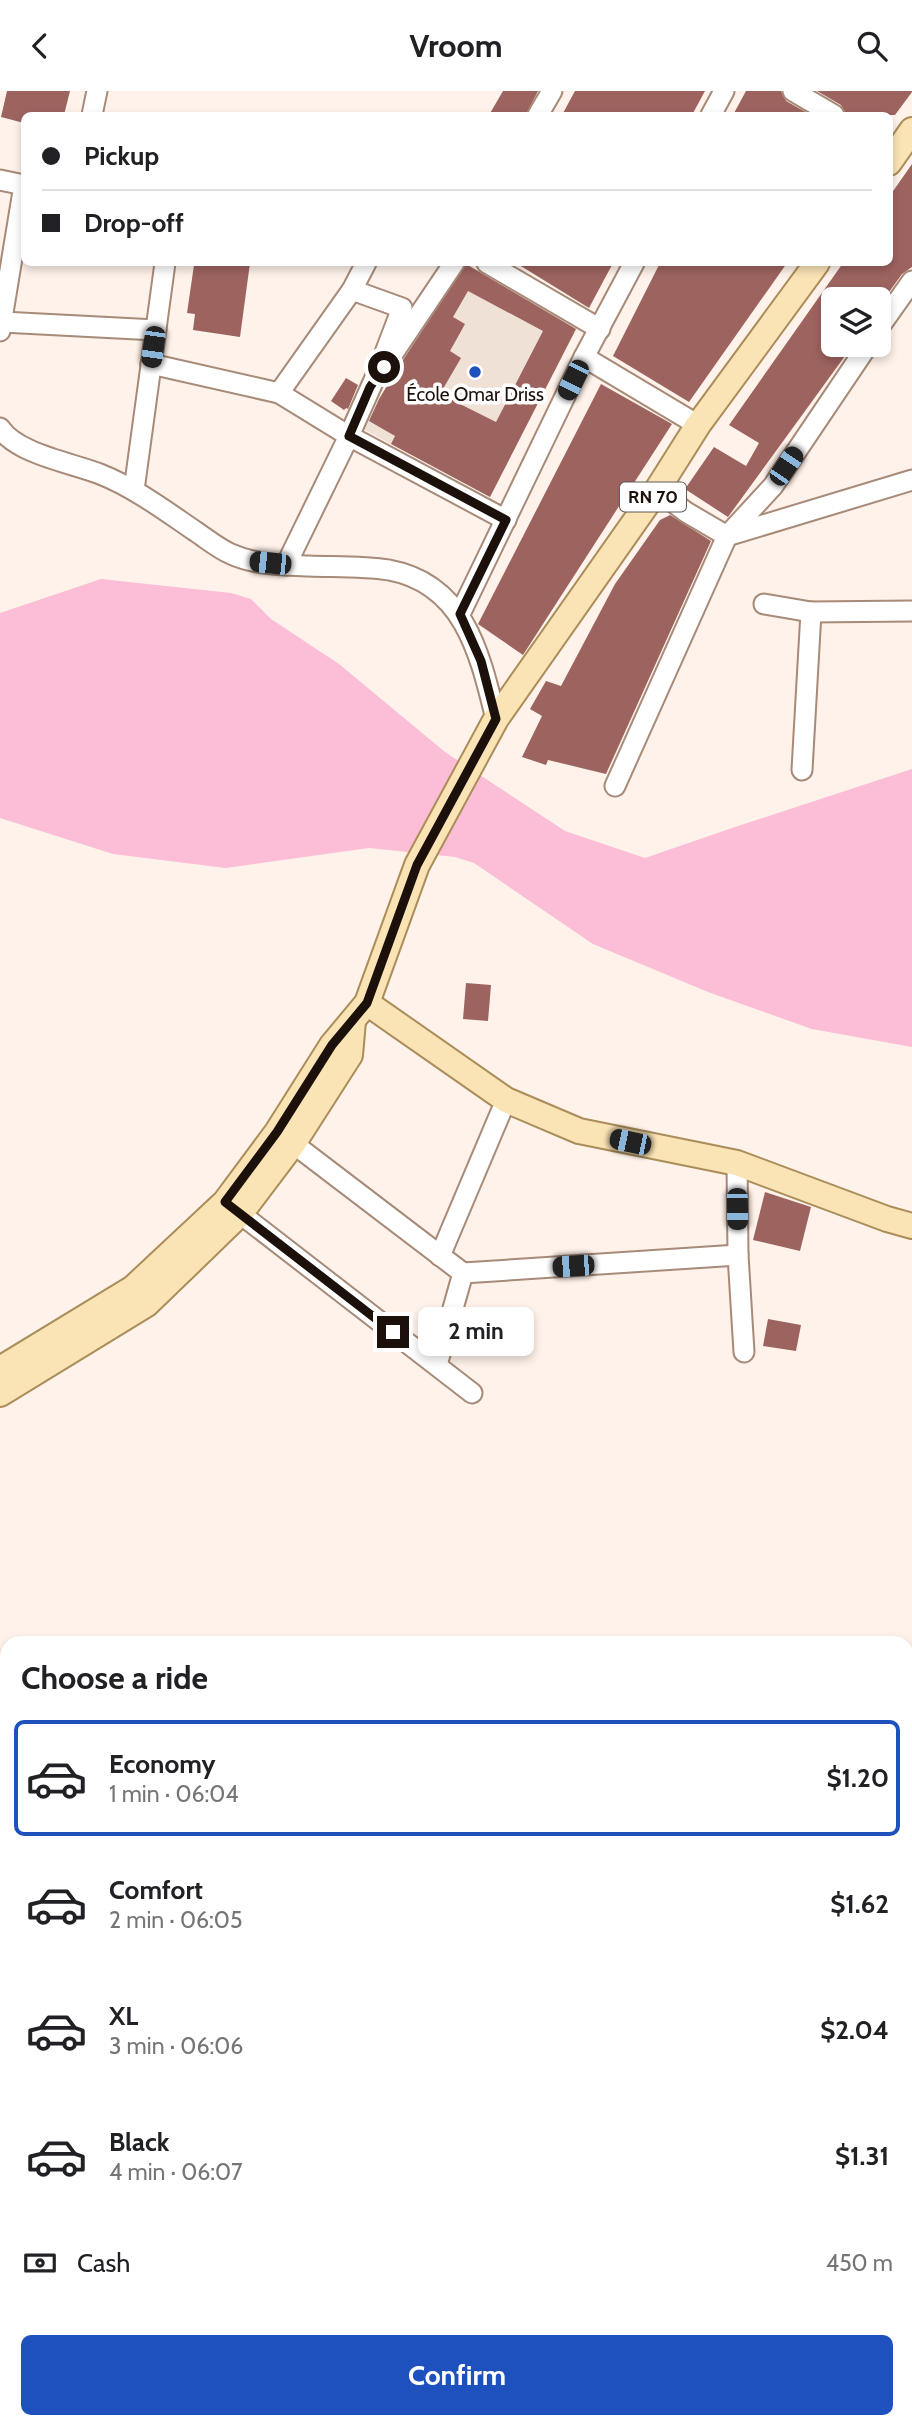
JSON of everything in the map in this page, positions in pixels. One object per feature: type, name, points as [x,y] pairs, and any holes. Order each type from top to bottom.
[{"type":"main road","points":[[897,157],[912,130]]},
{"type":"main road","name":"RN 70","points":[[7,1377],[140,1296],[232,1208],[285,1138],[332,1045],[360,1012],[417,865],[492,725],[657,489],[698,425],[815,266]]},
{"type":"main road","points":[[360,1012],[506,1100],[579,1131],[737,1163],[912,1226]]},
{"type":"street","points":[[93,112],[97,91]]},
{"type":"street","points":[[540,112],[552,91]]},
{"type":"street","points":[[713,112],[724,91]]},
{"type":"street","points":[[793,91],[829,112]]},
{"type":"street","points":[[0,180],[21,184]]},
{"type":"street","points":[[21,204],[1,327],[156,330]]},
{"type":"street","points":[[134,489],[165,266]]},
{"type":"street","points":[[279,393],[352,291],[364,266]]},
{"type":"street","points":[[370,387],[452,266]]},
{"type":"street","points":[[491,266],[600,329]]},
{"type":"street","points":[[460,614],[584,357],[632,266]]},
{"type":"street","points":[[286,565],[349,436],[402,308],[352,291]]},
{"type":"street","points":[[891,313],[909,292]]},
{"type":"street","points":[[584,357],[698,425]]},
{"type":"street","points":[[615,786],[727,536],[773,486],[860,357]]},
{"type":"street","points":[[151,364],[279,393],[349,436],[506,520]]},
{"type":"street","points":[[0,428],[4,435],[24,447],[134,489],[230,554],[254,561],[286,565],[389,570],[410,576],[438,591],[460,614],[481,661],[492,725]]},
{"type":"street","points":[[657,489],[686,512],[727,536],[911,486]]},
{"type":"street","points":[[764,604],[811,612],[912,611]]},
{"type":"street","points":[[802,769],[811,612]]},
{"type":"street","points":[[440,1256],[506,1100]]},
{"type":"street","points":[[285,1138],[463,1273],[738,1255]]},
{"type":"street","points":[[737,1163],[738,1255],[744,1352]]},
{"type":"street","points":[[232,1208],[472,1393]]},
{"type":"street","points":[[437,1365],[463,1273]]},
{"type":"shaded area","name":"École Omar Driss","points":[[457,266],[469,266],[579,324],[490,497],[363,429]]},
{"type":"shaded area","points":[[101,579],[231,593],[251,599],[271,619],[339,664],[445,752],[565,831],[645,858],[912,769],[912,1047],[812,1029],[708,992],[593,944],[474,863],[455,857],[369,848],[226,868],[113,854],[0,818],[0,613]]},
{"type":"building","points":[[7,91],[70,91],[65,112],[21,112],[21,122],[1,117]]},
{"type":"building","points":[[503,91],[538,91],[528,112],[491,112]]},
{"type":"building","points":[[575,91],[705,91],[694,112],[564,112]]},
{"type":"building","points":[[746,91],[781,91],[786,101],[806,112],[735,112]]},
{"type":"building","points":[[817,91],[912,91],[895,115],[893,112],[844,112],[841,105]]},
{"type":"building","points":[[912,164],[912,267],[902,274],[891,289],[891,287],[826,287],[841,266],[893,266],[893,191]]},
{"type":"building","points":[[194,266],[250,266],[240,337],[193,330],[195,314],[187,313]]},
{"type":"building","name":"École Omar Driss","points":[[465,266],[469,266],[576,329],[490,497],[391,444],[395,436],[369,421],[379,399]],"holes":[[[468,291],[543,331],[496,422],[440,394],[461,358],[450,351],[465,324],[453,317]]]},
{"type":"building","points":[[521,266],[611,266],[589,308]]},
{"type":"building","points":[[658,266],[785,266],[689,402],[613,356]]},
{"type":"building","points":[[821,294],[821,357],[844,357],[728,517],[685,489],[714,447],[746,466],[759,443],[729,425]]},
{"type":"building","points":[[346,378],[358,385],[348,409],[344,410],[331,401]]},
{"type":"building","points":[[601,384],[672,424],[523,655],[478,624]]},
{"type":"building","points":[[670,515],[711,541],[606,774],[548,760],[546,765],[522,757],[542,716],[530,709],[546,681],[561,686],[615,584],[660,520]]},
{"type":"building","points":[[466,983],[491,985],[488,1021],[463,1019]]},
{"type":"building","points":[[765,1192],[811,1207],[800,1251],[753,1240]]},
{"type":"building","points":[[768,1319],[801,1325],[796,1351],[763,1346]]},
{"type":"place","name":"École Omar Driss","points":[[475,372]]},
{"type":"route","points":[[384,367],[370,387],[349,436],[506,520],[460,614],[481,661],[496,719],[417,865],[367,1003],[332,1045],[277,1132],[225,1202],[393,1332]]}]
